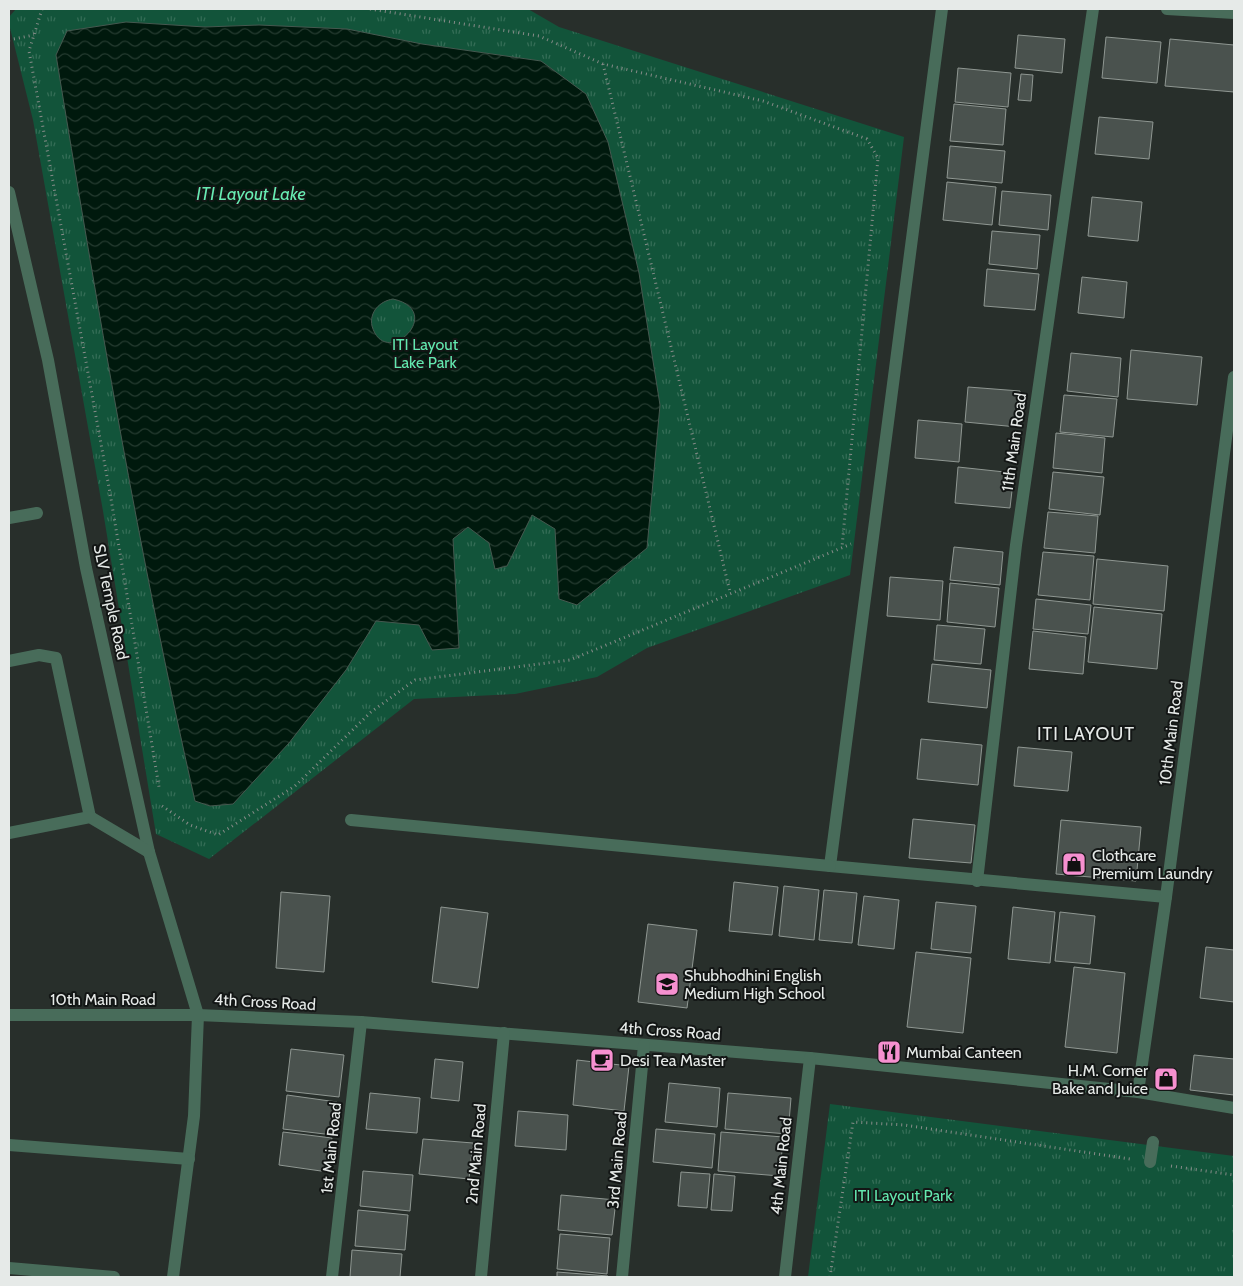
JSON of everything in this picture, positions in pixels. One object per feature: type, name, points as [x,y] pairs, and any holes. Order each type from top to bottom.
[{"type":"street","points":[[830,866],[942,9]]},
{"type":"street","name":"11th Main Road","points":[[977,881],[1016,545],[1093,9]]},
{"type":"street","points":[[1167,9],[1234,13]]},
{"type":"street","name":"SLV Temple Road","points":[[9,192],[48,360],[86,568],[149,852],[198,1015],[194,1116],[173,1277]]},
{"type":"street","name":"10th Main Road","points":[[1138,1092],[1166,897],[1234,377]]},
{"type":"street","points":[[9,518],[37,513]]},
{"type":"street","points":[[9,661],[39,655],[56,658],[90,817]]},
{"type":"street","points":[[9,833],[90,817],[149,852]]},
{"type":"street","points":[[351,820],[977,881],[1166,897]]},
{"type":"street","name":"10th Main Road","points":[[9,1014],[198,1015]]},
{"type":"street","name":"4th Cross Road","points":[[198,1015],[361,1022],[810,1058],[1138,1092],[1234,1108]]},
{"type":"street","name":"1st Main Road","points":[[332,1277],[361,1022]]},
{"type":"street","name":"2nd Main Road","points":[[481,1277],[504,1033]]},
{"type":"street","name":"3rd Main Road","points":[[622,1277],[644,1045]]},
{"type":"street","name":"4th Main Road","points":[[785,1277],[810,1058]]},
{"type":"street","points":[[1150,1162],[1153,1142]]},
{"type":"street","points":[[9,1145],[189,1159]]},
{"type":"street","points":[[9,1268],[114,1277]]},
{"type":"path","points":[[42,9],[29,50],[110,493],[162,807],[190,826],[218,835],[295,786],[371,712],[414,680],[570,660],[730,592],[872,536]]},
{"type":"path","points":[[370,9],[539,36],[603,64],[762,101],[867,139],[878,158],[842,548]]},
{"type":"path","points":[[9,40],[34,35]]},
{"type":"path","points":[[603,64],[730,592]]},
{"type":"path","points":[[830,1277],[853,1122],[904,1125],[1234,1175]]},
{"type":"green space","name":"ITI Layout Lake","points":[[16,9],[528,9],[559,27],[904,137],[850,575],[647,648],[597,677],[515,694],[414,699],[209,859],[156,834],[103,511],[33,120],[9,24],[9,17]]},
{"type":"green space","name":"ITI Layout Park","points":[[830,1104],[1234,1156],[1234,1277],[808,1277]]},
{"type":"water","name":"ITI Layout Lake","points":[[126,22],[205,27],[259,25],[347,29],[422,44],[541,61],[586,94],[608,142],[639,273],[660,405],[647,548],[577,605],[559,599],[555,529],[532,515],[507,566],[495,569],[489,543],[468,527],[453,539],[459,648],[432,650],[419,625],[376,621],[346,670],[289,743],[233,804],[210,806],[195,801],[155,615],[120,429],[56,55],[67,31]],"holes":[[[393,299],[408,305],[414,315],[414,325],[408,334],[399,340],[388,342],[379,338],[372,326],[372,316],[376,308],[384,302]]]},
{"type":"building","points":[[1018,35],[1065,39],[1062,73],[1015,68]]},
{"type":"building","points":[[1106,37],[1161,42],[1157,83],[1102,78]]},
{"type":"building","points":[[1170,39],[1234,45],[1234,92],[1165,86]]},
{"type":"building","points":[[958,68],[1011,73],[1008,107],[955,102]]},
{"type":"building","points":[[1021,74],[1033,75],[1031,101],[1018,100]]},
{"type":"building","points":[[954,104],[1006,109],[1003,145],[950,141]]},
{"type":"building","points":[[1099,117],[1153,122],[1149,159],[1095,154]]},
{"type":"building","points":[[950,146],[1005,151],[1002,183],[947,178]]},
{"type":"building","points":[[947,182],[996,187],[992,225],[943,220]]},
{"type":"building","points":[[1002,191],[1051,195],[1048,230],[999,225]]},
{"type":"building","points":[[1092,197],[1142,202],[1138,241],[1088,236]]},
{"type":"building","points":[[992,231],[1040,235],[1037,269],[989,264]]},
{"type":"building","points":[[987,269],[1039,274],[1035,310],[984,306]]},
{"type":"building","points":[[1082,277],[1127,282],[1124,318],[1078,313]]},
{"type":"building","points":[[1131,350],[1202,357],[1197,405],[1127,399]]},
{"type":"building","points":[[1071,353],[1121,358],[1118,397],[1067,391]]},
{"type":"building","points":[[968,387],[1020,391],[1017,427],[965,422]]},
{"type":"building","points":[[1064,395],[1117,399],[1113,437],[1060,432]]},
{"type":"building","points":[[918,420],[962,424],[959,462],[915,458]]},
{"type":"building","points":[[1056,433],[1105,438],[1102,473],[1053,468]]},
{"type":"building","points":[[958,467],[1014,473],[1010,508],[955,503]]},
{"type":"building","points":[[1053,472],[1104,477],[1100,515],[1049,509]]},
{"type":"building","points":[[1048,512],[1098,516],[1095,553],[1044,548]]},
{"type":"building","points":[[954,547],[1003,552],[1000,585],[950,580]]},
{"type":"building","points":[[1043,552],[1094,556],[1090,600],[1038,595]]},
{"type":"building","points":[[1097,559],[1168,566],[1164,611],[1093,604]]},
{"type":"building","points":[[890,577],[943,581],[940,620],[887,616]]},
{"type":"building","points":[[950,583],[999,588],[995,627],[947,622]]},
{"type":"building","points":[[1036,599],[1091,605],[1088,634],[1033,629]]},
{"type":"building","points":[[1094,607],[1162,614],[1157,669],[1088,662]]},
{"type":"building","points":[[937,625],[985,629],[981,664],[934,660]]},
{"type":"building","points":[[1033,631],[1086,637],[1083,674],[1029,669]]},
{"type":"building","points":[[932,664],[991,670],[987,708],[928,702]]},
{"type":"building","points":[[921,739],[982,745],[978,785],[917,779]]},
{"type":"building","points":[[1018,747],[1072,752],[1068,791],[1014,786]]},
{"type":"building","points":[[913,819],[975,825],[971,863],[909,858]]},
{"type":"building","points":[[1061,820],[1141,827],[1136,881],[1056,874]]},
{"type":"building","points":[[734,882],[778,887],[772,935],[729,931]]},
{"type":"building","points":[[784,886],[819,890],[814,940],[779,936]]},
{"type":"building","points":[[824,890],[857,893],[852,943],[819,940]]},
{"type":"building","points":[[281,892],[330,896],[324,972],[276,968]]},
{"type":"building","points":[[864,896],[899,900],[894,949],[858,945]]},
{"type":"building","points":[[936,902],[976,906],[971,953],[931,949]]},
{"type":"building","points":[[441,907],[488,913],[478,988],[432,982]]},
{"type":"building","points":[[1013,907],[1055,912],[1050,963],[1008,959]]},
{"type":"building","points":[[1060,912],[1095,916],[1090,964],[1055,961]]},
{"type":"building","points":[[648,924],[697,930],[687,1008],[638,1002]]},
{"type":"building","points":[[1206,947],[1234,950],[1234,1002],[1200,998]]},
{"type":"building","points":[[916,952],[971,958],[963,1033],[907,1027]]},
{"type":"building","points":[[1074,967],[1125,973],[1117,1053],[1065,1047]]},
{"type":"building","points":[[291,1049],[344,1055],[339,1097],[286,1091]]},
{"type":"building","points":[[1194,1055],[1234,1059],[1234,1095],[1190,1090]]},
{"type":"building","points":[[435,1059],[463,1062],[459,1101],[431,1098]]},
{"type":"building","points":[[577,1060],[629,1066],[624,1111],[573,1105]]},
{"type":"building","points":[[669,1083],[720,1088],[717,1127],[665,1122]]},
{"type":"building","points":[[370,1093],[420,1098],[417,1133],[366,1129]]},
{"type":"building","points":[[728,1093],[791,1098],[788,1134],[725,1129]]},
{"type":"building","points":[[287,1095],[337,1102],[333,1135],[283,1129]]},
{"type":"building","points":[[518,1111],[568,1115],[566,1150],[515,1146]]},
{"type":"building","points":[[656,1129],[715,1134],[712,1168],[653,1162]]},
{"type":"building","points":[[283,1132],[332,1138],[328,1172],[279,1165]]},
{"type":"building","points":[[721,1132],[783,1137],[780,1176],[718,1171]]},
{"type":"building","points":[[423,1139],[473,1143],[469,1179],[419,1174]]},
{"type":"building","points":[[363,1171],[413,1175],[410,1211],[360,1206]]},
{"type":"building","points":[[681,1172],[710,1174],[707,1208],[678,1206]]},
{"type":"building","points":[[714,1174],[735,1176],[732,1211],[711,1210]]},
{"type":"building","points":[[561,1195],[616,1200],[612,1235],[558,1230]]},
{"type":"building","points":[[358,1210],[408,1215],[405,1250],[355,1246]]},
{"type":"building","points":[[560,1234],[610,1238],[607,1274],[557,1269]]},
{"type":"building","points":[[352,1250],[402,1254],[400,1277],[350,1277]]},
{"type":"building","points":[[557,1272],[608,1276],[608,1277],[557,1277]]},
{"type":"place","name":"Clothcare Premium Laundry","points":[[1074,864]]},
{"type":"place","name":"Shubhodhini English Medium High School","points":[[667,984]]},
{"type":"place","name":"Mumbai Canteen","points":[[889,1052]]},
{"type":"place","name":"Desi Tea Master","points":[[602,1060]]},
{"type":"place","name":"H.M. Corner Bake and Juice","points":[[1166,1079]]},
{"type":"district","name":"ITI LAYOUT","points":[[1086,734]]},
{"type":"park label","name":"ITI Layout Lake Park","points":[[425,353]]}]
